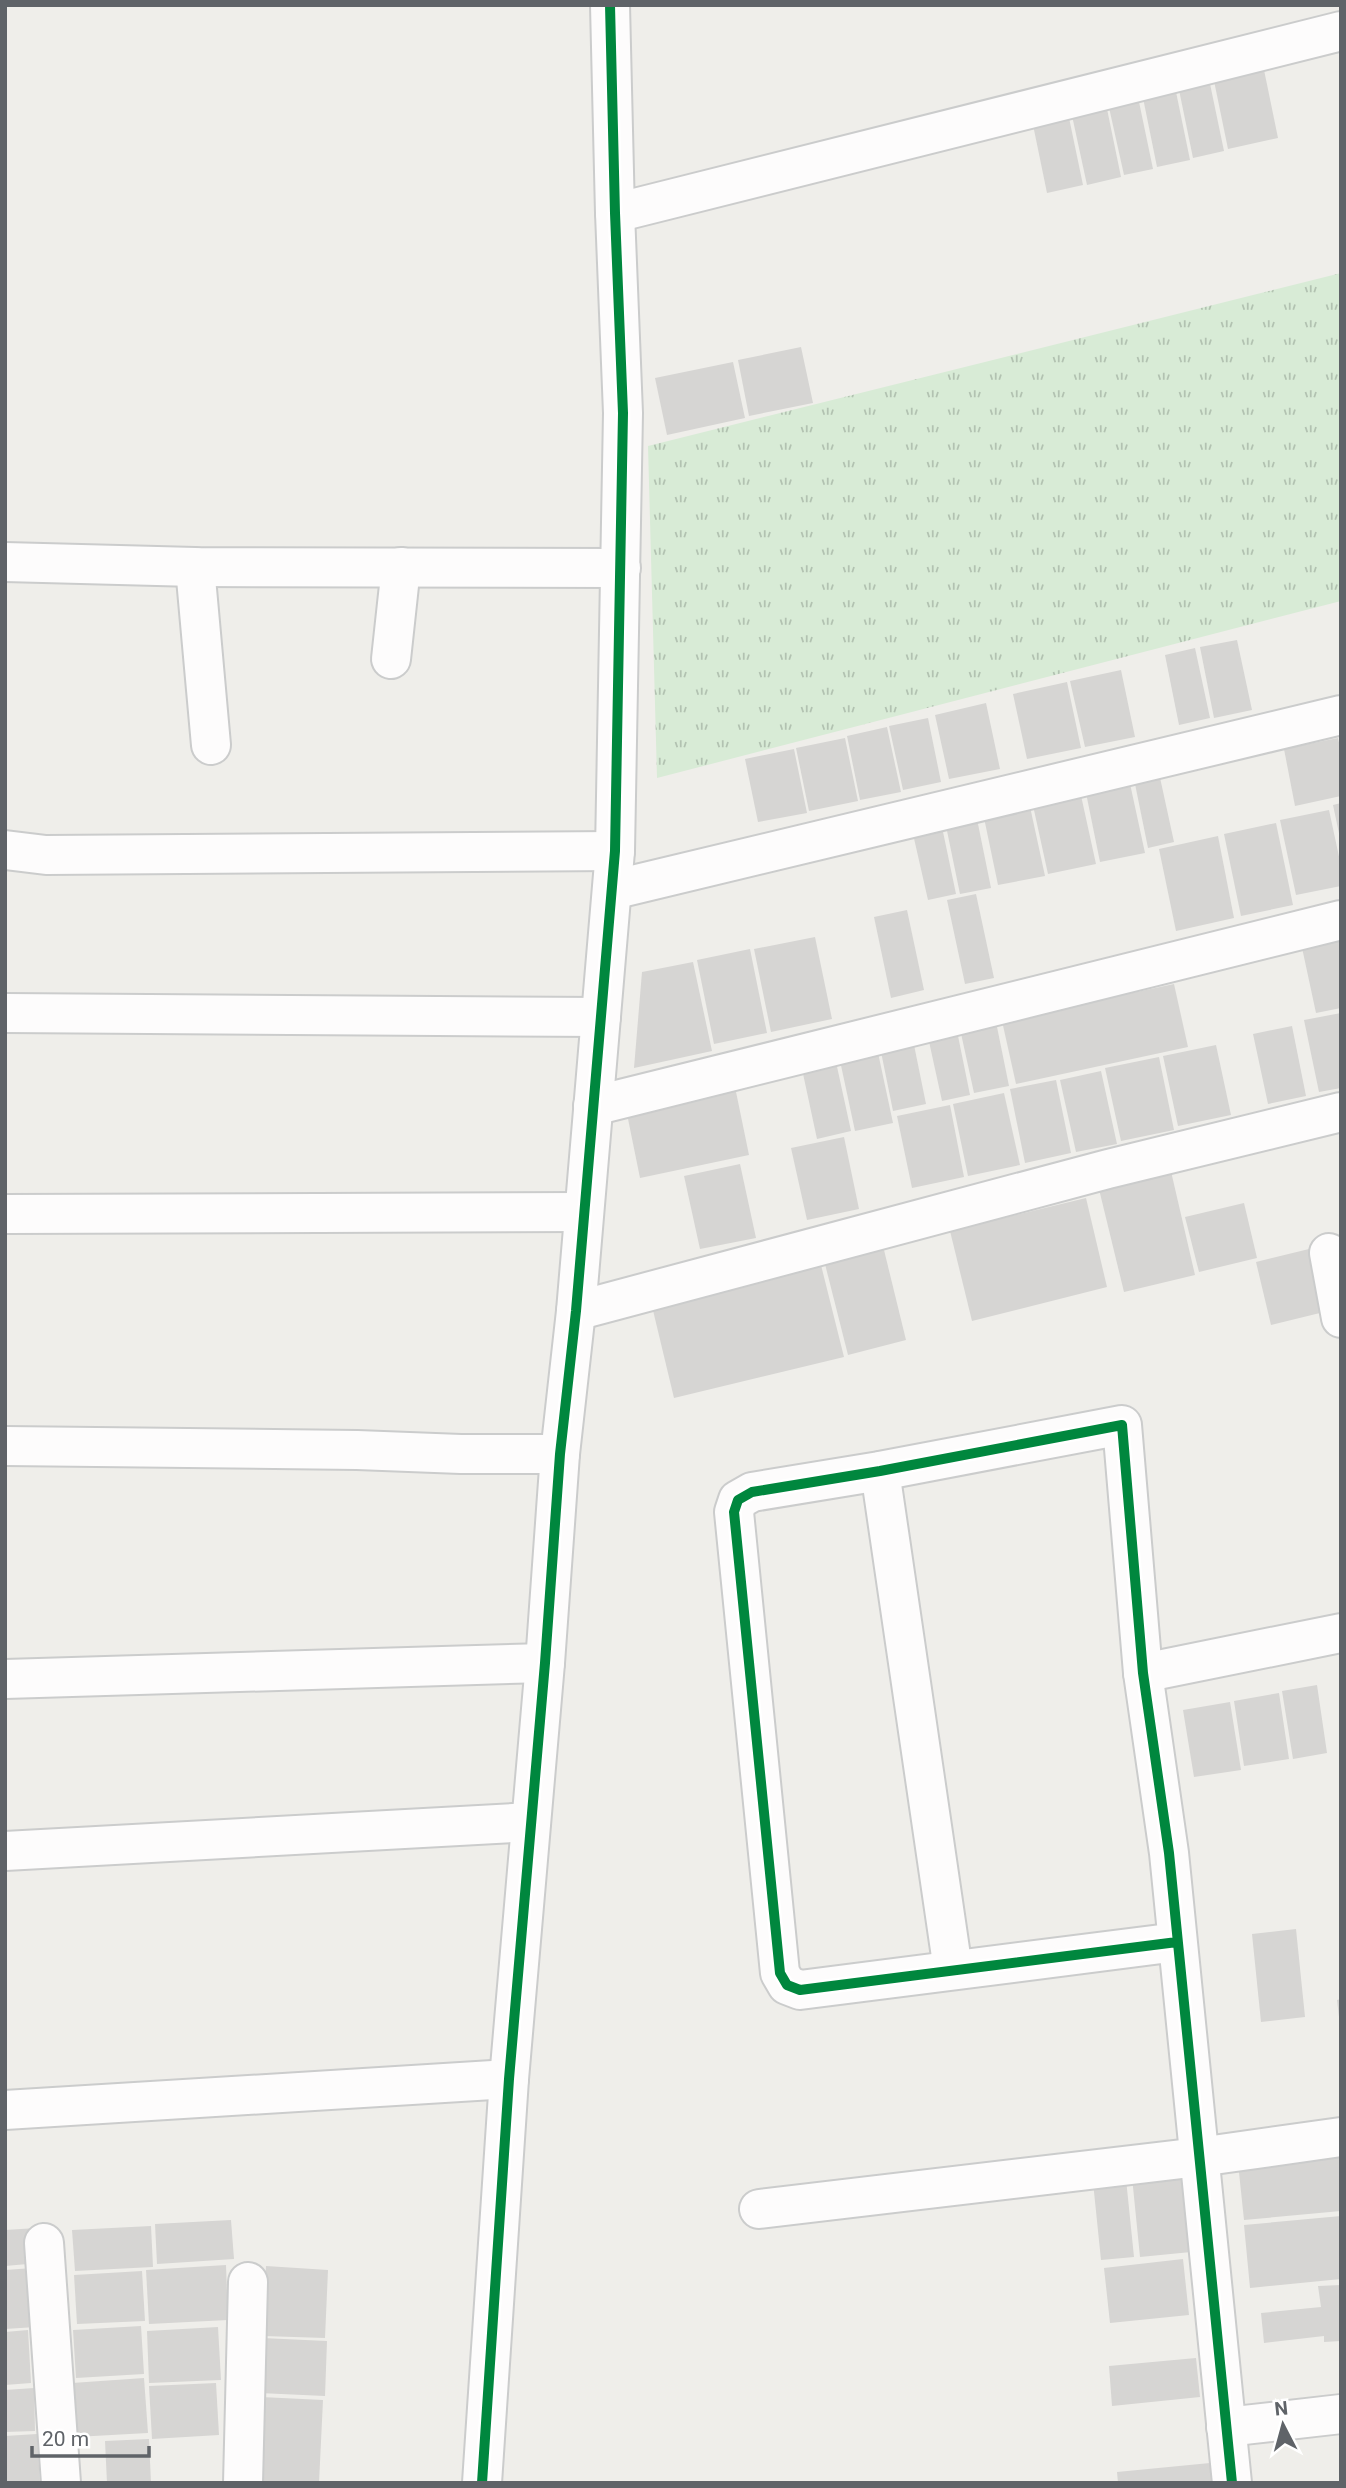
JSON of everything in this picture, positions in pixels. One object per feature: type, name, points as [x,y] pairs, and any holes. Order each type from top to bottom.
[{"type":"street","points":[[482,2483],[509,2080],[560,1454],[576,1311],[615,850],[623,412],[610,5]]},
{"type":"street","points":[[615,212],[1341,31]]},
{"type":"street","points":[[5,562],[195,567],[621,568]]},
{"type":"street","points":[[195,567],[211,745]]},
{"type":"street","points":[[391,659],[401,567]]},
{"type":"street","points":[[612,890],[1341,715]]},
{"type":"street","points":[[5,850],[46,855],[615,850]]},
{"type":"street","points":[[593,1106],[1341,920]]},
{"type":"street","points":[[5,1013],[601,1017]]},
{"type":"street","points":[[576,1311],[1108,1169],[1341,1112]]},
{"type":"street","points":[[5,1214],[584,1212]]},
{"type":"street","points":[[1329,1253],[1341,1318]]},
{"type":"street","points":[[1177,1942],[800,1990],[787,1985],[780,1973],[734,1512],[738,1500],[752,1492],[1122,1426],[1143,1673],[1168,1853],[1232,2483]]},
{"type":"street","points":[[5,1446],[560,1454]]},
{"type":"street","points":[[880,1471],[953,1970]]},
{"type":"street","points":[[1143,1673],[1341,1633]]},
{"type":"street","points":[[5,1678],[545,1663]]},
{"type":"street","points":[[5,1850],[531,1822]]},
{"type":"street","points":[[5,2110],[509,2080]]},
{"type":"street","points":[[759,2209],[1199,2157],[1341,2137]]},
{"type":"street","points":[[44,2243],[61,2483]]},
{"type":"street","points":[[243,2483],[248,2281]]},
{"type":"street","points":[[1226,2427],[1341,2414]]},
{"type":"green space","points":[[1341,273],[1341,601],[657,778],[648,446]]},
{"type":"building","points":[[1263,65],[1278,138],[1228,149],[1213,76]]},
{"type":"building","points":[[1209,79],[1224,151],[1193,158],[1178,85]]},
{"type":"building","points":[[1175,87],[1190,160],[1157,167],[1142,93]]},
{"type":"building","points":[[1138,97],[1153,169],[1124,175],[1108,103]]},
{"type":"building","points":[[1106,104],[1121,177],[1087,185],[1071,111]]},
{"type":"building","points":[[1068,113],[1083,185],[1047,193],[1032,120]]},
{"type":"building","points":[[801,347],[813,403],[749,416],[738,360]]},
{"type":"building","points":[[733,362],[745,418],[667,435],[655,378]]},
{"type":"building","points":[[1237,640],[1252,710],[1214,718],[1200,647]]},
{"type":"building","points":[[1195,648],[1210,718],[1179,725],[1165,655]]},
{"type":"building","points":[[1121,670],[1135,737],[1085,747],[1070,681]]},
{"type":"building","points":[[1067,682],[1081,748],[1027,759],[1013,694]]},
{"type":"building","points":[[986,703],[1000,769],[949,779],[935,715]]},
{"type":"building","points":[[928,718],[941,782],[903,790],[889,726]]},
{"type":"building","points":[[887,727],[901,792],[860,800],[847,736]]},
{"type":"building","points":[[845,738],[858,801],[809,811],[796,748]]},
{"type":"building","points":[[1338,738],[1341,752],[1341,796],[1295,806],[1284,749]]},
{"type":"building","points":[[794,749],[807,813],[758,822],[745,759]]},
{"type":"building","points":[[1159,773],[1174,842],[1148,848],[1134,779]]},
{"type":"building","points":[[1129,779],[1145,853],[1100,862],[1085,788]]},
{"type":"building","points":[[1080,791],[1096,864],[1048,874],[1032,801]]},
{"type":"building","points":[[1029,802],[1045,876],[998,885],[983,813]]},
{"type":"building","points":[[1341,803],[1341,838],[1340,838],[1333,805]]},
{"type":"building","points":[[1329,810],[1341,866],[1341,886],[1296,895],[1280,820]]},
{"type":"building","points":[[977,819],[991,888],[960,894],[946,826]]},
{"type":"building","points":[[1276,823],[1293,905],[1241,916],[1224,834]]},
{"type":"building","points":[[942,827],[956,894],[928,900],[913,834]]},
{"type":"building","points":[[1218,836],[1234,918],[1176,931],[1159,849]]},
{"type":"building","points":[[976,894],[994,978],[965,984],[947,900]]},
{"type":"building","points":[[907,910],[924,990],[891,998],[874,917]]},
{"type":"building","points":[[1341,935],[1341,1008],[1316,1013],[1301,943]]},
{"type":"building","points":[[815,937],[832,1019],[771,1032],[754,949]]},
{"type":"building","points":[[750,949],[767,1033],[714,1044],[697,960]]},
{"type":"building","points":[[693,962],[712,1051],[634,1068],[642,972]]},
{"type":"building","points":[[1174,984],[1188,1047],[1016,1084],[1002,1021]]},
{"type":"building","points":[[1341,1013],[1341,1088],[1319,1092],[1304,1020]]},
{"type":"building","points":[[996,1022],[1009,1086],[974,1093],[960,1029]]},
{"type":"building","points":[[1292,1026],[1306,1096],[1268,1104],[1253,1034]]},
{"type":"building","points":[[957,1031],[970,1095],[942,1101],[928,1037]]},
{"type":"building","points":[[913,1040],[926,1104],[893,1111],[880,1047]]},
{"type":"building","points":[[1216,1045],[1231,1115],[1178,1126],[1163,1056]]},
{"type":"building","points":[[877,1048],[893,1123],[855,1131],[839,1056]]},
{"type":"building","points":[[1159,1057],[1174,1130],[1121,1141],[1105,1068]]},
{"type":"building","points":[[836,1062],[851,1131],[817,1139],[802,1069]]},
{"type":"building","points":[[1101,1071],[1117,1144],[1076,1152],[1060,1080]]},
{"type":"building","points":[[1056,1080],[1071,1153],[1025,1163],[1010,1089]]},
{"type":"building","points":[[735,1087],[749,1155],[640,1178],[626,1109]]},
{"type":"building","points":[[1004,1093],[1020,1165],[968,1176],[953,1104]]},
{"type":"building","points":[[950,1105],[964,1177],[912,1188],[897,1116]]},
{"type":"building","points":[[844,1137],[859,1209],[807,1220],[791,1148]]},
{"type":"building","points":[[740,1164],[756,1238],[700,1249],[684,1176]]},
{"type":"building","points":[[1170,1167],[1195,1275],[1124,1292],[1098,1185]]},
{"type":"building","points":[[1086,1198],[1107,1287],[972,1321],[950,1231]]},
{"type":"building","points":[[1244,1203],[1257,1258],[1199,1272],[1185,1217]]},
{"type":"building","points":[[1309,1249],[1324,1312],[1271,1325],[1256,1262]]},
{"type":"building","points":[[884,1250],[906,1340],[848,1355],[825,1264]]},
{"type":"building","points":[[820,1261],[844,1357],[674,1398],[651,1302]]},
{"type":"building","points":[[1317,1685],[1327,1753],[1293,1759],[1282,1691]]},
{"type":"building","points":[[1279,1693],[1289,1759],[1244,1766],[1234,1701]]},
{"type":"building","points":[[1230,1702],[1241,1770],[1194,1777],[1183,1710]]},
{"type":"building","points":[[1296,1929],[1305,2017],[1261,2022],[1252,1934]]},
{"type":"building","points":[[1341,1999],[1341,2017],[1339,2017],[1337,2000]]},
{"type":"building","points":[[1341,2153],[1341,2211],[1244,2220],[1238,2163]]},
{"type":"building","points":[[1183,2172],[1191,2252],[1140,2257],[1132,2177]]},
{"type":"building","points":[[1126,2179],[1134,2257],[1101,2260],[1093,2182]]},
{"type":"building","points":[[1341,2216],[1341,2279],[1250,2288],[1244,2225]]},
{"type":"building","points":[[231,2220],[234,2259],[157,2264],[155,2224]]},
{"type":"building","points":[[151,2226],[153,2267],[75,2271],[72,2230]]},
{"type":"building","points":[[37,2228],[39,2263],[5,2266],[5,2230]]},
{"type":"building","points":[[1183,2259],[1189,2315],[1110,2323],[1104,2268]]},
{"type":"building","points":[[226,2265],[228,2320],[149,2324],[146,2270]]},
{"type":"building","points":[[266,2266],[328,2270],[325,2338],[263,2336]]},
{"type":"building","points":[[33,2268],[36,2327],[5,2329],[5,2270]]},
{"type":"building","points":[[142,2271],[145,2321],[77,2324],[74,2275]]},
{"type":"building","points":[[1341,2285],[1341,2341],[1324,2342],[1324,2336],[1264,2343],[1261,2313],[1321,2307],[1318,2286]]},
{"type":"building","points":[[141,2326],[144,2374],[76,2378],[73,2330]]},
{"type":"building","points":[[218,2327],[221,2380],[149,2383],[147,2331]]},
{"type":"building","points":[[28,2330],[31,2383],[5,2385],[5,2332]]},
{"type":"building","points":[[262,2338],[327,2341],[325,2396],[259,2393]]},
{"type":"building","points":[[1196,2358],[1200,2397],[1112,2406],[1109,2366]]},
{"type":"building","points":[[144,2378],[148,2433],[75,2437],[72,2383]]},
{"type":"building","points":[[216,2383],[219,2435],[152,2439],[149,2386]]},
{"type":"building","points":[[34,2388],[35,2431],[5,2432],[5,2390]]},
{"type":"building","points":[[261,2397],[323,2400],[319,2483],[257,2483]]},
{"type":"building","points":[[37,2434],[40,2483],[5,2483],[5,2436]]},
{"type":"building","points":[[149,2439],[151,2483],[107,2483],[105,2441]]},
{"type":"building","points":[[1210,2463],[1212,2483],[1118,2483],[1117,2472]]},
{"type":"cycle path","points":[[482,2483],[509,2079],[560,1454],[576,1311],[615,851],[623,413],[610,5]]},
{"type":"cycle path","points":[[1177,1942],[800,1990],[787,1985],[780,1973],[734,1512],[738,1500],[752,1492],[880,1471],[1122,1425],[1143,1673],[1169,1853],[1232,2483]]}]
